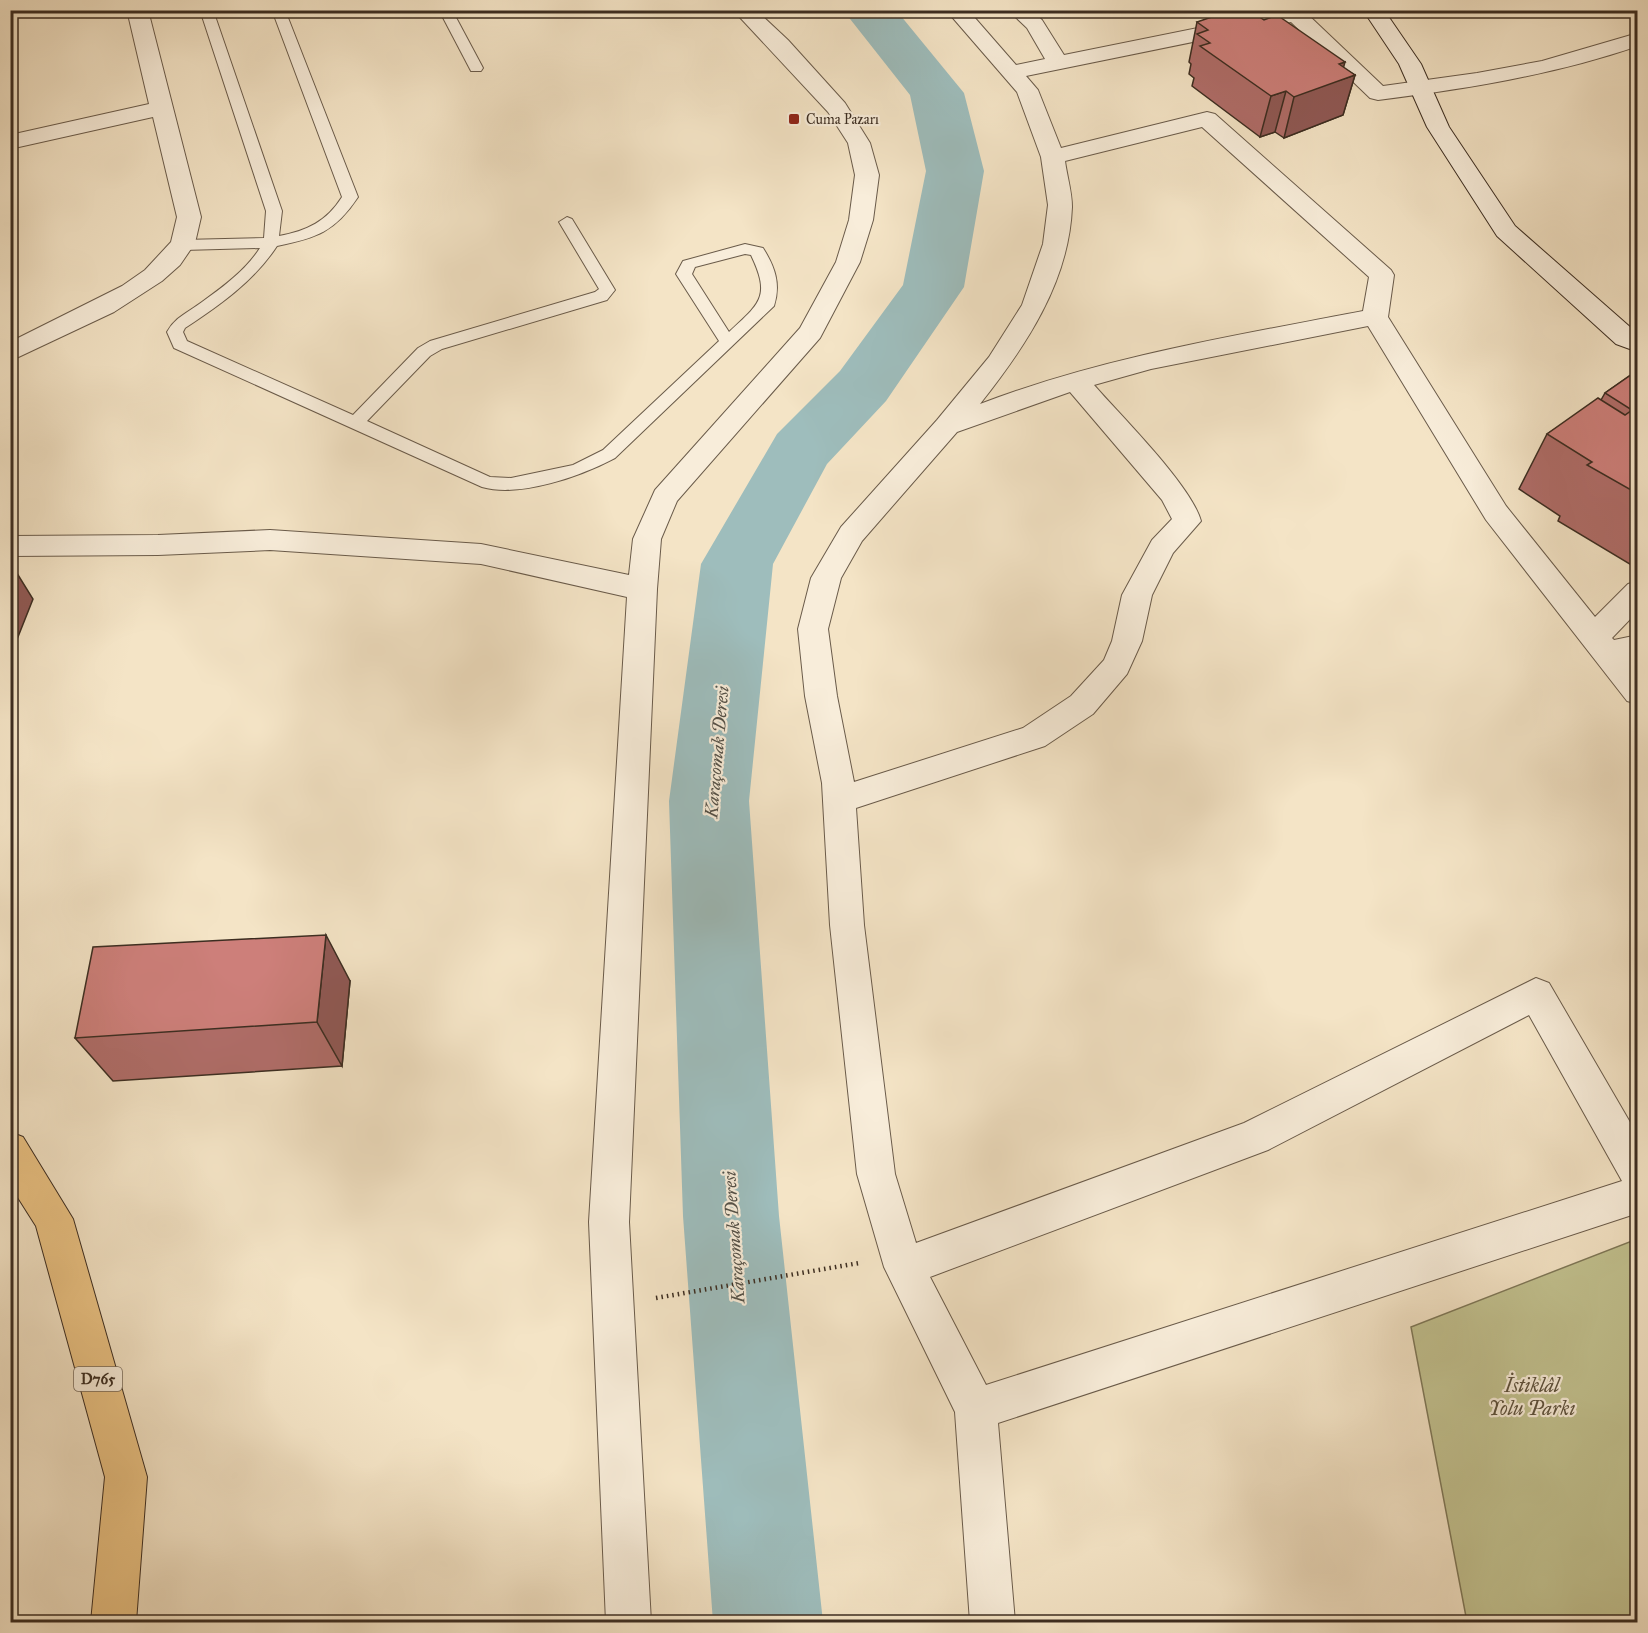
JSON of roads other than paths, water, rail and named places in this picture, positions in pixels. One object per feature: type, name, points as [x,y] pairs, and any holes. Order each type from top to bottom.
[{"type":"highway","name":"D765","points":[[10,1150],[52,1219],[126,1477],[114,1623]]},
{"type":"street","points":[[10,353],[129,293],[158,272],[183,244],[189,217],[137,10]]},
{"type":"street","points":[[628,1623],[609,1222],[642,589],[647,539],[665,497],[811,333],[848,262],[861,220],[867,175],[859,143],[837,108],[780,45],[743,10]]},
{"type":"street","points":[[956,10],[1027,90],[1053,157],[1060,205],[1055,244],[1035,305],[998,363],[947,426],[851,534],[826,578],[813,630],[839,800],[847,925],[876,1173],[904,1267],[976,1409],[993,1623]]},
{"type":"street","points":[[1018,10],[1035,24],[1058,63]]},
{"type":"street","points":[[1373,10],[1410,64],[1438,127],[1506,231],[1625,338],[1638,344]]},
{"type":"street","points":[[1012,72],[1296,15],[1378,93],[1421,88],[1584,58],[1638,39]]},
{"type":"street","points":[[10,142],[162,108]]},
{"type":"street","points":[[1053,157],[1207,119],[1383,275],[1375,316],[1496,513],[1638,692]]},
{"type":"street","points":[[947,426],[1037,392],[1160,359],[1375,316]]},
{"type":"street","points":[[839,800],[1034,737],[1082,705],[1116,666],[1127,641],[1137,595],[1162,547],[1187,521],[1184,510],[1173,493],[1076,381]]},
{"type":"street","points":[[10,546],[158,545],[270,540],[481,554],[642,589]]},
{"type":"street","points":[[1600,645],[1638,592]]},
{"type":"street","points":[[1600,645],[1638,646]]},
{"type":"street","points":[[904,1267],[1255,1137],[1536,994],[1638,1173]]},
{"type":"street","points":[[976,1409],[1638,1194]]},
{"type":"lane","points":[[206,10],[274,211],[271,243],[256,266],[207,306],[179,325],[175,332],[180,344],[488,483],[511,484],[578,470],[609,454],[728,343],[760,313],[770,294],[769,276],[757,251],[746,249],[689,264],[684,274],[728,343]]},
{"type":"lane","points":[[183,244],[271,243],[306,236],[336,219],[350,197],[278,10]]},
{"type":"lane","points":[[445,10],[476,68]]},
{"type":"lane","points":[[355,423],[424,352],[436,345],[602,296],[607,290],[567,222]]},
{"type":"waterway","name":"Karaçomak Deresi","points":[[768,1622],[731,1216],[709,801],[737,564],[801,450],[863,386],[933,287],[955,171],[937,93],[868,10]]},
{"type":"place","name":"Cuma Pazarı","points":[[794,119]]},
{"type":"park label","name":"İstiklâl Yolu Parkı","points":[[1532,1396]]}]
